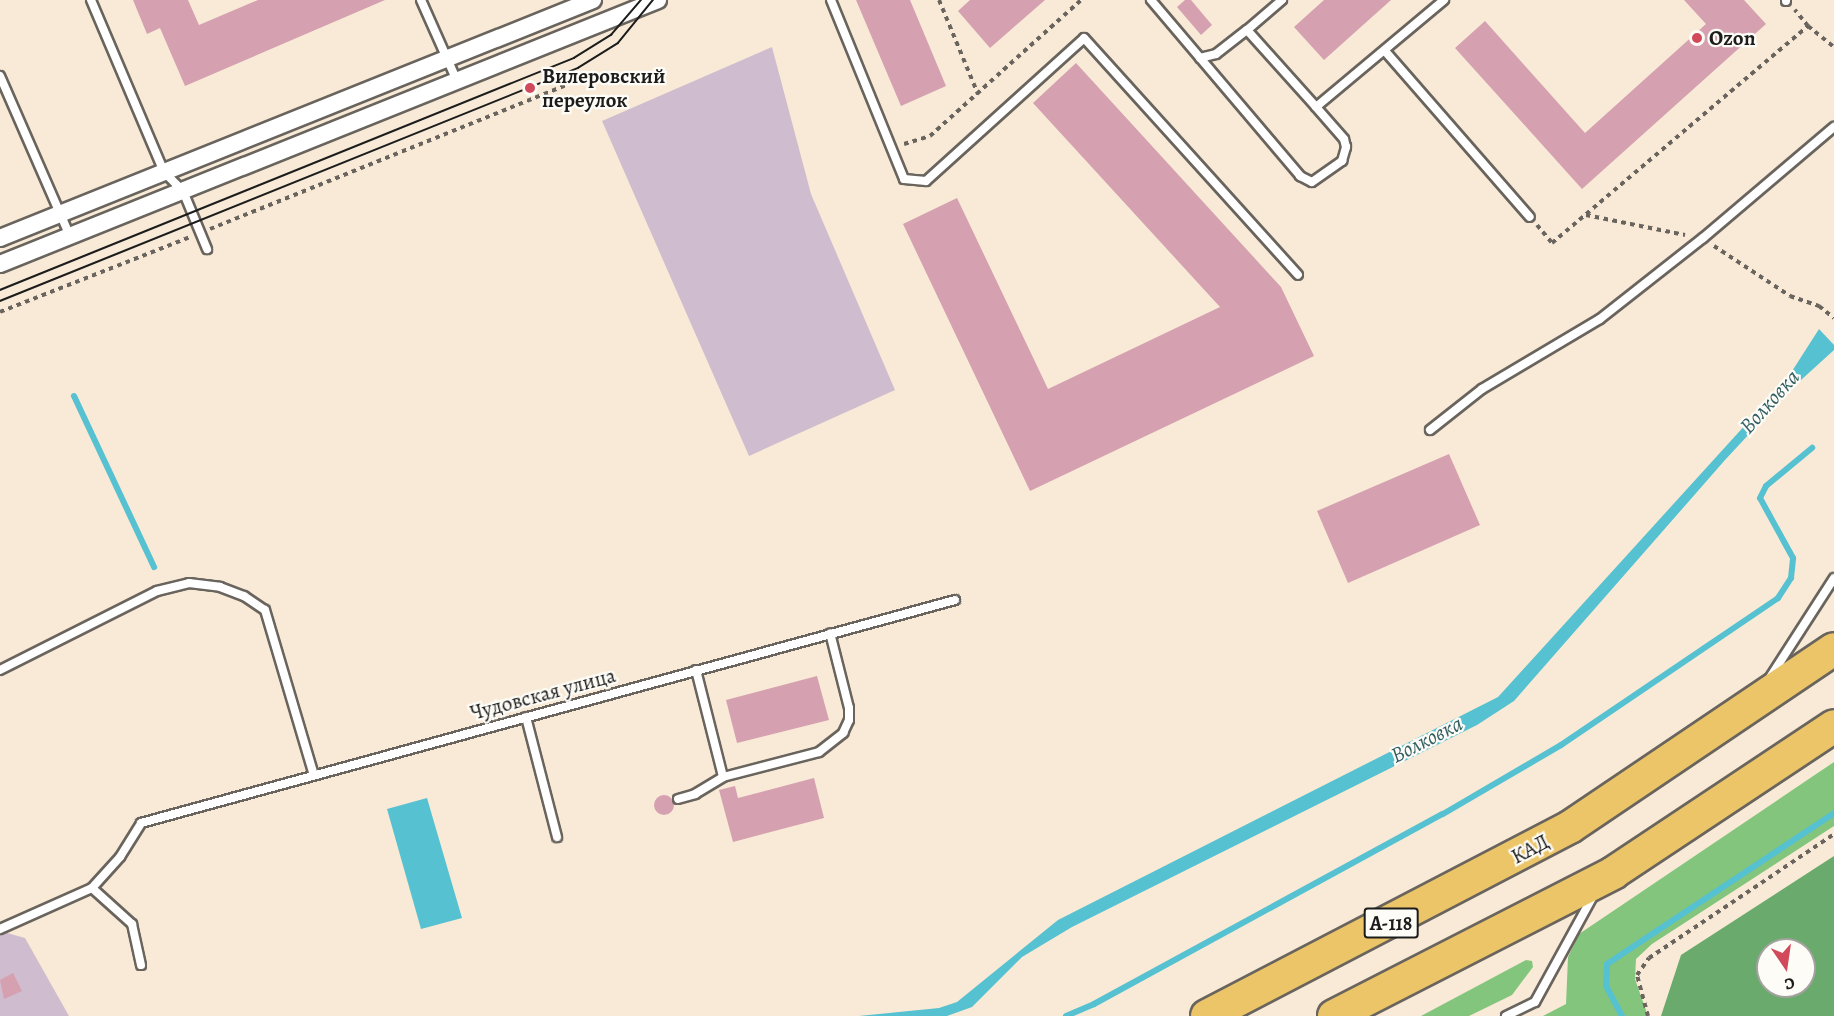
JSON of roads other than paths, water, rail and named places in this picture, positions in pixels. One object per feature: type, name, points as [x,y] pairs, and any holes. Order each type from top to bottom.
[{"type":"highway","name":"КАД","points":[[1207,1016],[1570,827],[1752,708],[1834,649]]},
{"type":"highway","name":"А-118","points":[[1334,1016],[1613,873],[1834,726]]},
{"type":"street","points":[[0,238],[593,0]]},
{"type":"street","points":[[0,264],[658,0]]},
{"type":"lane","points":[[91,0],[164,172],[183,191],[207,249]]},
{"type":"lane","points":[[421,0],[457,81]]},
{"type":"lane","points":[[831,0],[904,179],[926,181],[1084,38],[1298,275]]},
{"type":"lane","points":[[1151,0],[1300,176],[1312,182],[1341,161],[1346,147],[1344,139],[1248,30]]},
{"type":"lane","points":[[1200,58],[1216,54],[1282,0]]},
{"type":"lane","points":[[1316,107],[1444,0]]},
{"type":"lane","points":[[1385,51],[1530,217]]},
{"type":"lane","points":[[0,76],[70,236]]},
{"type":"lane","points":[[1430,430],[1482,390],[1600,319],[1703,238],[1834,127]]},
{"type":"lane","points":[[1752,708],[1834,578]]},
{"type":"lane","points":[[0,670],[157,591],[189,583],[220,587],[244,596],[265,610],[314,776]]},
{"type":"lane","name":"Чудовская улица","points":[[92,888],[120,857],[141,823],[955,600]]},
{"type":"lane","points":[[678,799],[695,794],[723,777],[819,752],[843,733],[849,708],[830,633]]},
{"type":"lane","points":[[696,670],[723,777]]},
{"type":"lane","points":[[526,717],[556,837]]},
{"type":"lane","points":[[1506,1016],[1535,1002],[1584,907],[1613,873]]},
{"type":"lane","points":[[0,929],[92,888],[132,924],[141,964]]},
{"type":"water","name":"Волковка","points":[[1819,329],[1834,345],[1834,350],[1790,390],[1725,460],[1514,701],[1477,725],[1072,927],[1022,957],[972,1007],[947,1016],[859,1016],[939,1008],[957,1002],[1058,920],[1498,697],[1787,379]]},
{"type":"water","points":[[427,798],[462,918],[421,929],[387,809]]},
{"type":"waterway","points":[[74,396],[154,567]]},
{"type":"waterway","points":[[1066,1016],[1094,1004],[1443,814],[1561,745],[1778,598],[1791,578],[1793,558],[1760,498],[1766,486],[1812,448]]},
{"type":"waterway","points":[[1622,1016],[1606,986],[1607,964],[1834,813]]},
{"type":"tram line","points":[[0,290],[574,58],[611,35],[641,0]]},
{"type":"tram line","points":[[0,301],[578,68],[618,43],[653,0]]},
{"type":"place","name":"Ozon","points":[[1697,38]]},
{"type":"place","name":"Вилеровский переулок","points":[[530,88]]}]
